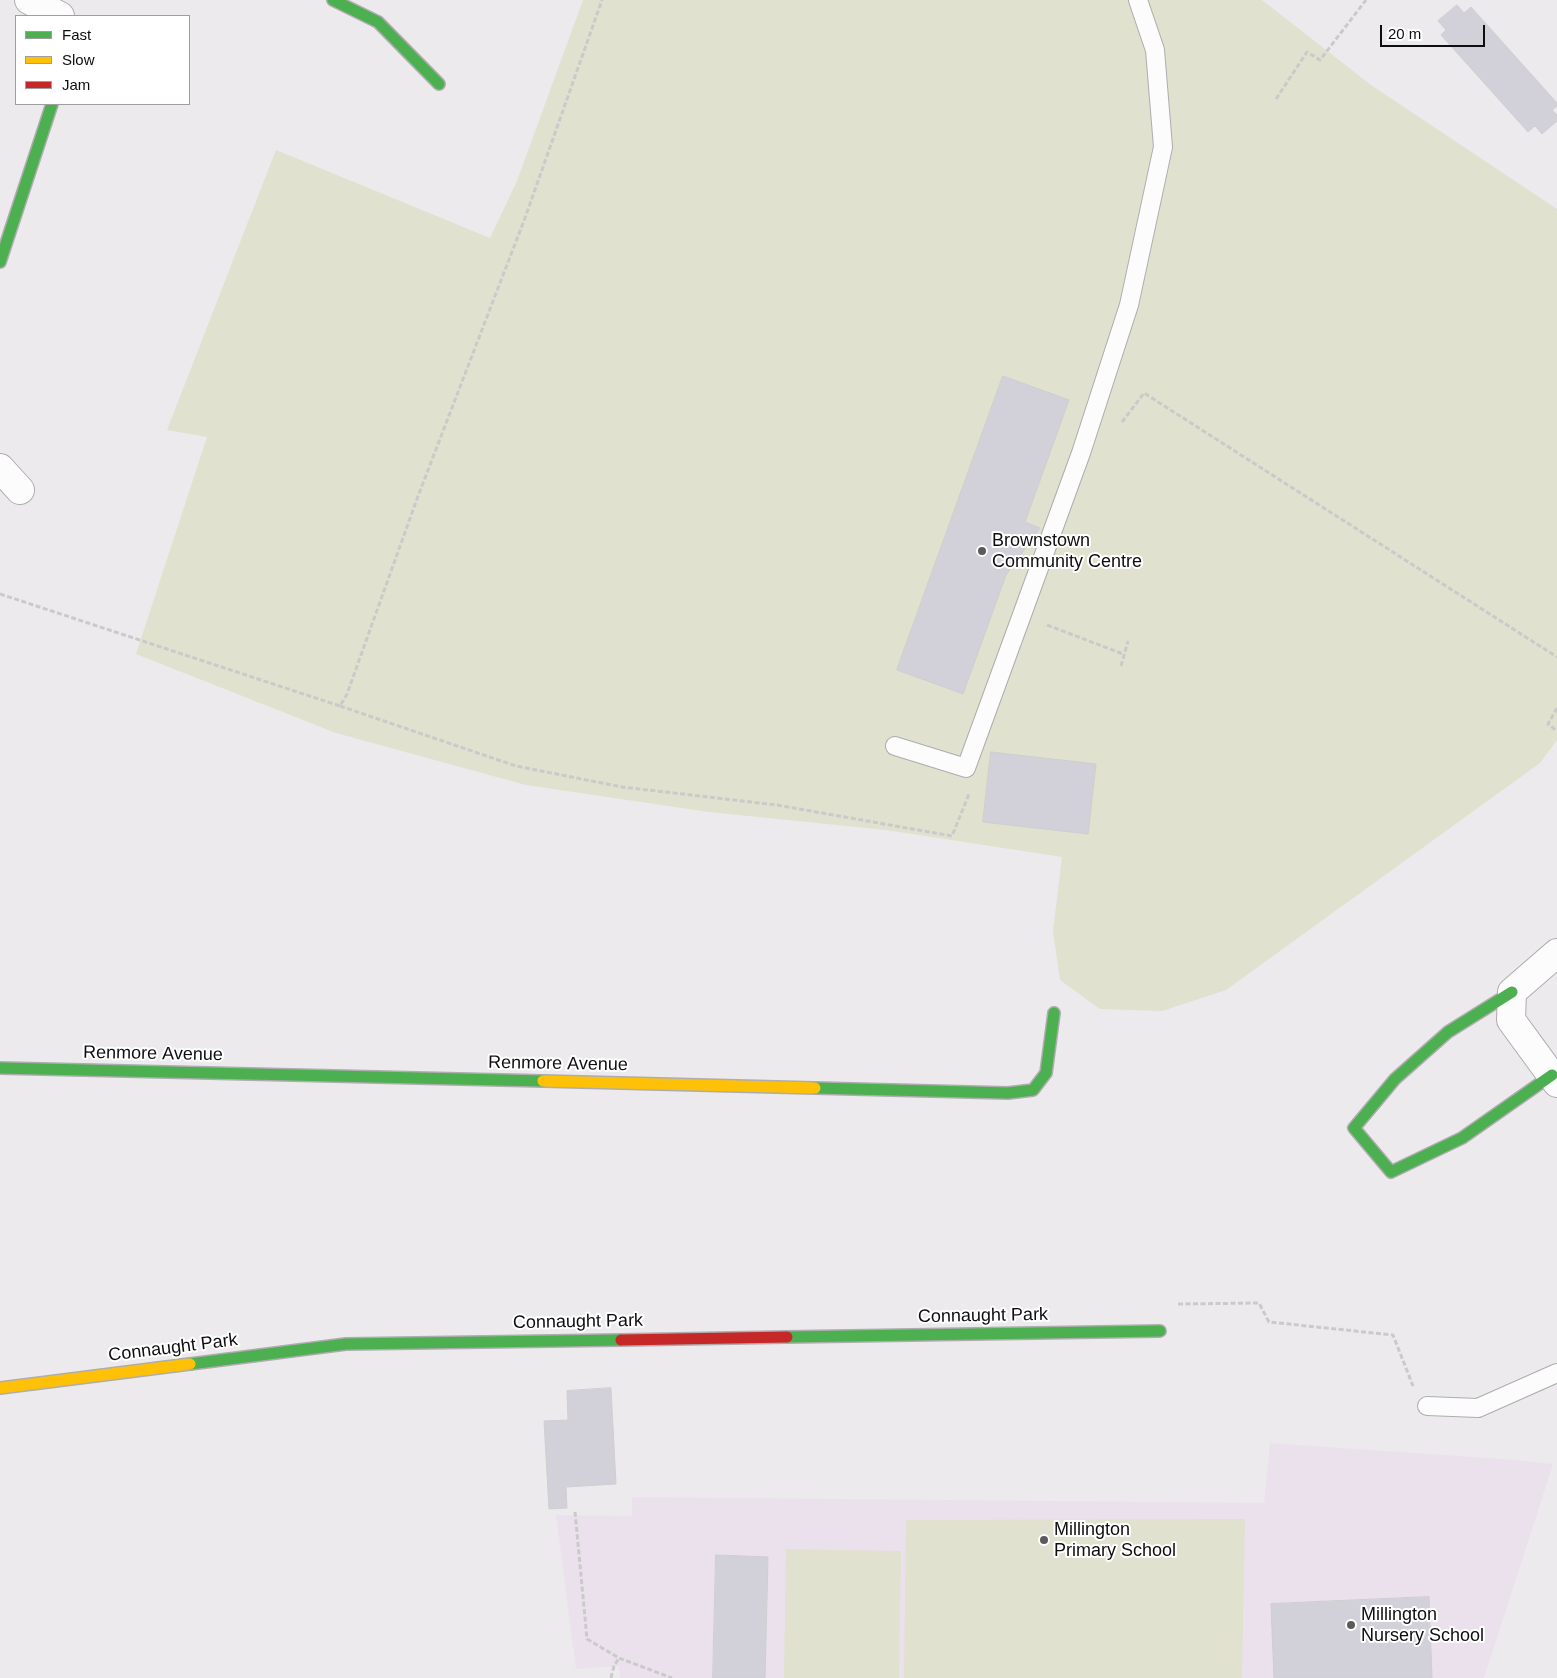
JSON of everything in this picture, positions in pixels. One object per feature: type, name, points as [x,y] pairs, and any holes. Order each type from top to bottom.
[{"type":"street","points":[[30,0],[58,15]]},
{"type":"street","points":[[61,15],[74,0]]},
{"type":"street","points":[[333,0],[378,22],[439,84]]},
{"type":"street","points":[[0,262],[52,105]]},
{"type":"street","points":[[0,468],[20,490]]},
{"type":"street","points":[[1512,992],[1511,1020],[1554,1079],[1462,1138],[1391,1172],[1354,1128],[1395,1079],[1448,1032],[1512,992],[1557,953]]},
{"type":"street","name":"Renmore Avenue","points":[[0,1068],[1008,1093],[1033,1090],[1046,1073],[1054,1013]]},
{"type":"street","name":"Connaught Park","points":[[0,1388],[346,1344],[1160,1331]]},
{"type":"lane","points":[[895,746],[966,768],[1081,453],[1129,305],[1163,147],[1155,50],[1138,0]]},
{"type":"lane","points":[[1427,1406],[1478,1408],[1557,1372]]},
{"type":"path","points":[[340,706],[347,694],[418,496],[524,218],[602,0]]},
{"type":"path","points":[[1276,99],[1307,52],[1320,60],[1366,0]]},
{"type":"path","points":[[1116,429],[1144,393],[1557,657]]},
{"type":"path","points":[[0,594],[516,766],[622,787],[777,805],[952,836],[976,778],[966,768]]},
{"type":"path","points":[[1039,622],[1123,654]]},
{"type":"path","points":[[1120,666],[1128,642]]},
{"type":"path","points":[[1557,708],[1548,724],[1557,731]]},
{"type":"path","points":[[1160,1331],[1174,1304],[1259,1303],[1270,1322],[1393,1335],[1415,1390]]},
{"type":"path","points":[[575,1512],[587,1639],[619,1658],[672,1678]]},
{"type":"path","points":[[611,1678],[614,1666],[619,1658]]},
{"type":"shaded area","name":"Millington Primary School","points":[[1270,1443],[1553,1464],[1484,1678],[620,1678],[619,1666],[576,1669],[556,1515],[632,1516],[632,1497],[1264,1503]]},
{"type":"green space","points":[[583,0],[1262,0],[1371,85],[1557,209],[1557,740],[1540,763],[1226,990],[1162,1011],[1100,1009],[1060,980],[1053,931],[1062,857],[886,830],[709,812],[526,785],[336,733],[136,654],[207,437],[167,430],[276,150],[490,238],[517,181]]},
{"type":"green space","points":[[1245,1519],[1242,1678],[904,1678],[906,1520]]},
{"type":"green space","points":[[786,1549],[901,1551],[899,1678],[784,1678]]},
{"type":"building","points":[[1457,5],[1464,13],[1471,7],[1557,103],[1557,106],[1552,110],[1557,115],[1557,121],[1542,134],[1535,126],[1528,132],[1441,35],[1446,30],[1438,21]]},
{"type":"building","name":"Brownstown Community Centre","points":[[1003,376],[1069,400],[1025,522],[1040,528],[1006,575],[963,694],[897,670]]},
{"type":"building","points":[[991,752],[1096,764],[1088,834],[983,822]]},
{"type":"building","points":[[611,1388],[616,1484],[566,1487],[567,1508],[549,1509],[544,1421],[568,1420],[567,1391]]},
{"type":"building","points":[[716,1555],[768,1557],[765,1678],[713,1678]]},
{"type":"building","name":"Millington Nursery School","points":[[1429,1597],[1432,1678],[1274,1678],[1271,1604]]},
{"type":"traffic: fast","points":[[333,0],[378,22],[439,84]]},
{"type":"traffic: fast","points":[[0,262],[52,105]]},
{"type":"traffic: fast","points":[[1512,992],[1448,1032],[1395,1079],[1354,1128],[1391,1172],[1462,1138],[1552,1075]]},
{"type":"traffic: fast","points":[[815,1088],[1008,1093],[1033,1090],[1046,1073],[1054,1013]]},
{"type":"traffic: fast","points":[[0,1068],[543,1081]]},
{"type":"traffic: fast","points":[[787,1337],[1160,1331]]},
{"type":"traffic: fast","points":[[190,1364],[346,1344],[621,1340]]},
{"type":"traffic: slow","points":[[543,1081],[815,1088]]},
{"type":"traffic: slow","points":[[0,1388],[190,1364]]},
{"type":"traffic: jam","points":[[621,1340],[787,1337]]},
{"type":"place","name":"Brownstown Community Centre","points":[[982,551]]},
{"type":"place","name":"Millington Primary School","points":[[1044,1540]]},
{"type":"place","name":"Millington Nursery School","points":[[1351,1625]]}]
